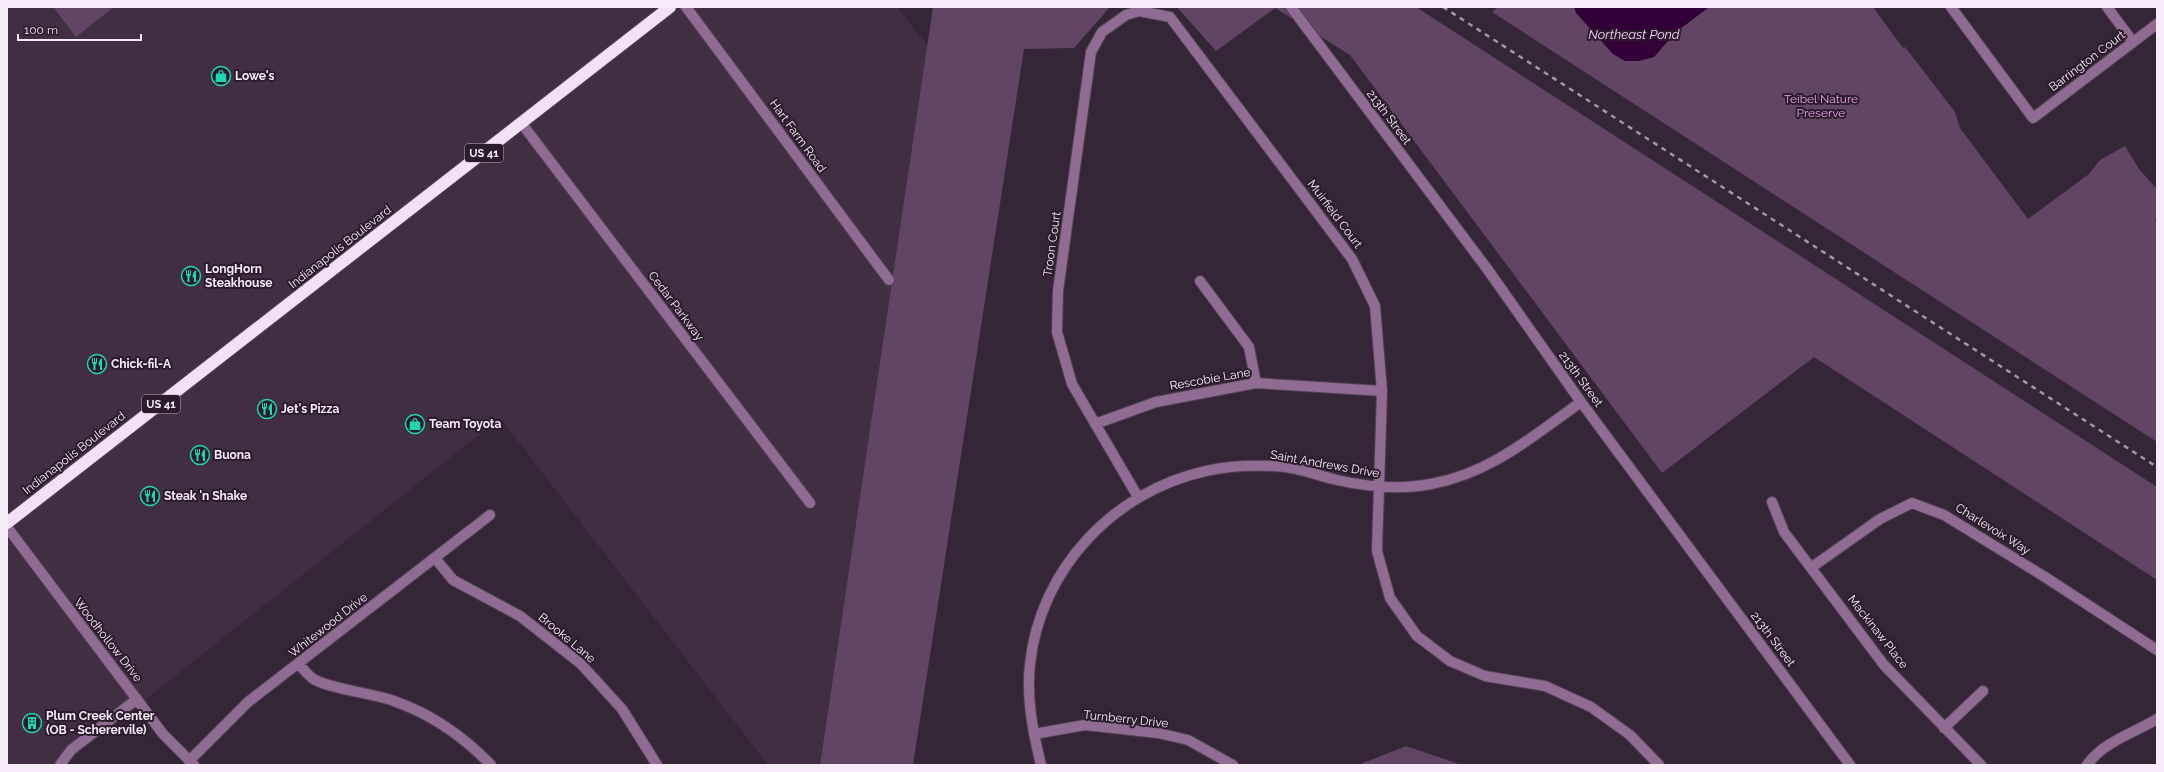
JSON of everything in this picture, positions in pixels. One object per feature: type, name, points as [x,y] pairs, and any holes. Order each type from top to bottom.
[{"type":"highway","name":"Indianapolis Boulevard","points":[[7,523],[522,124],[670,7]]},
{"type":"street","name":"Hart Farm Road","points":[[686,7],[889,280]]},
{"type":"street","name":"213th Street","points":[[1291,7],[1488,270],[1581,402],[1850,765]]},
{"type":"street","name":"Barrington Court","points":[[1951,7],[2032,118],[2157,24]]},
{"type":"street","points":[[2107,7],[2133,42]]},
{"type":"street","name":"Troon Court","points":[[1138,497],[1072,384],[1063,358],[1057,332],[1058,291],[1091,52],[1102,32],[1126,14],[1140,11],[1148,13]]},
{"type":"street","name":"Muirfield Court","points":[[1148,13],[1170,17],[1352,259],[1375,306],[1382,391],[1377,551],[1390,598],[1417,636],[1450,661],[1485,676],[1545,686],[1591,707],[1630,735],[1659,765]]},
{"type":"street","name":"Cedar Parkway","points":[[522,124],[810,503]]},
{"type":"street","points":[[1200,280],[1249,347],[1256,383]]},
{"type":"street","name":"Rescobie Lane","points":[[1095,424],[1156,402],[1256,383],[1382,391]]},
{"type":"street","name":"Saint Andrews Drive","points":[[1041,765],[1034,734],[1029,692],[1030,662],[1047,601],[1058,579],[1085,541],[1117,511],[1138,497],[1170,482],[1206,470],[1240,466],[1275,466],[1378,487],[1410,487],[1432,484],[1479,469],[1503,458],[1529,441],[1581,402]]},
{"type":"street","name":"Mackinaw Place","points":[[1772,502],[1784,532],[1884,665],[1981,765]]},
{"type":"street","name":"Charlevoix Way","points":[[1812,568],[1880,519],[1912,503],[1944,515],[2045,577],[2157,650]]},
{"type":"street","name":"Whitewood Drive","points":[[191,763],[248,702],[490,515]]},
{"type":"street","name":"Woodhollow Drive","points":[[7,527],[163,734],[191,763]]},
{"type":"street","name":"Brooke Lane","points":[[435,558],[453,580],[520,616],[580,663],[622,709],[657,765]]},
{"type":"street","points":[[299,664],[312,678],[327,684],[395,701],[422,713],[452,732],[491,765]]},
{"type":"street","points":[[1944,728],[1983,691]]},
{"type":"street","points":[[60,765],[71,750],[137,698]]},
{"type":"street","points":[[2087,765],[2092,759],[2115,741],[2157,719]]},
{"type":"street","name":"Turnberry Drive","points":[[1034,734],[1085,725],[1158,733],[1188,740],[1232,765]]},
{"type":"shaded area","points":[[7,7],[53,7],[76,37],[114,7],[897,7],[928,46],[820,765],[768,765],[500,418],[63,765],[7,765]]},
{"type":"green space","points":[[53,7],[114,7],[76,37]]},
{"type":"green space","points":[[933,7],[1110,7],[1074,48],[1024,49],[913,765],[820,765]]},
{"type":"green space","points":[[1177,7],[1416,7],[2157,487],[2157,580],[1814,357],[1662,473],[1350,55],[1275,8],[1216,51]]},
{"type":"green space","name":"Teibel Nature Preserve","points":[[1498,7],[1873,7],[1903,48],[1905,47],[1955,112],[1960,128],[2028,219],[2089,174],[2100,160],[2125,146],[2139,169],[2157,189],[2157,217],[2155,220],[2157,223],[2157,442],[1492,12]]},
{"type":"green space","points":[[1406,746],[1462,765],[1358,765]]},
{"type":"water","name":"Northeast Pond","points":[[1574,7],[1709,7],[1675,33],[1654,57],[1639,61],[1625,61],[1613,54],[1576,13]]},
{"type":"railway","points":[[1443,7],[2157,467]]},
{"type":"place","name":"Lowe's","points":[[221,76]]},
{"type":"place","name":"LongHorn Steakhouse","points":[[191,276]]},
{"type":"place","name":"Chick-fil-A","points":[[97,364]]},
{"type":"place","name":"Jet's Pizza","points":[[267,409]]},
{"type":"place","name":"Team Toyota","points":[[415,424]]},
{"type":"place","name":"Buona","points":[[200,455]]},
{"type":"place","name":"Steak 'n Shake","points":[[150,496]]},
{"type":"place","name":"Plum Creek Center (OB - Scherervile)","points":[[32,723]]}]
